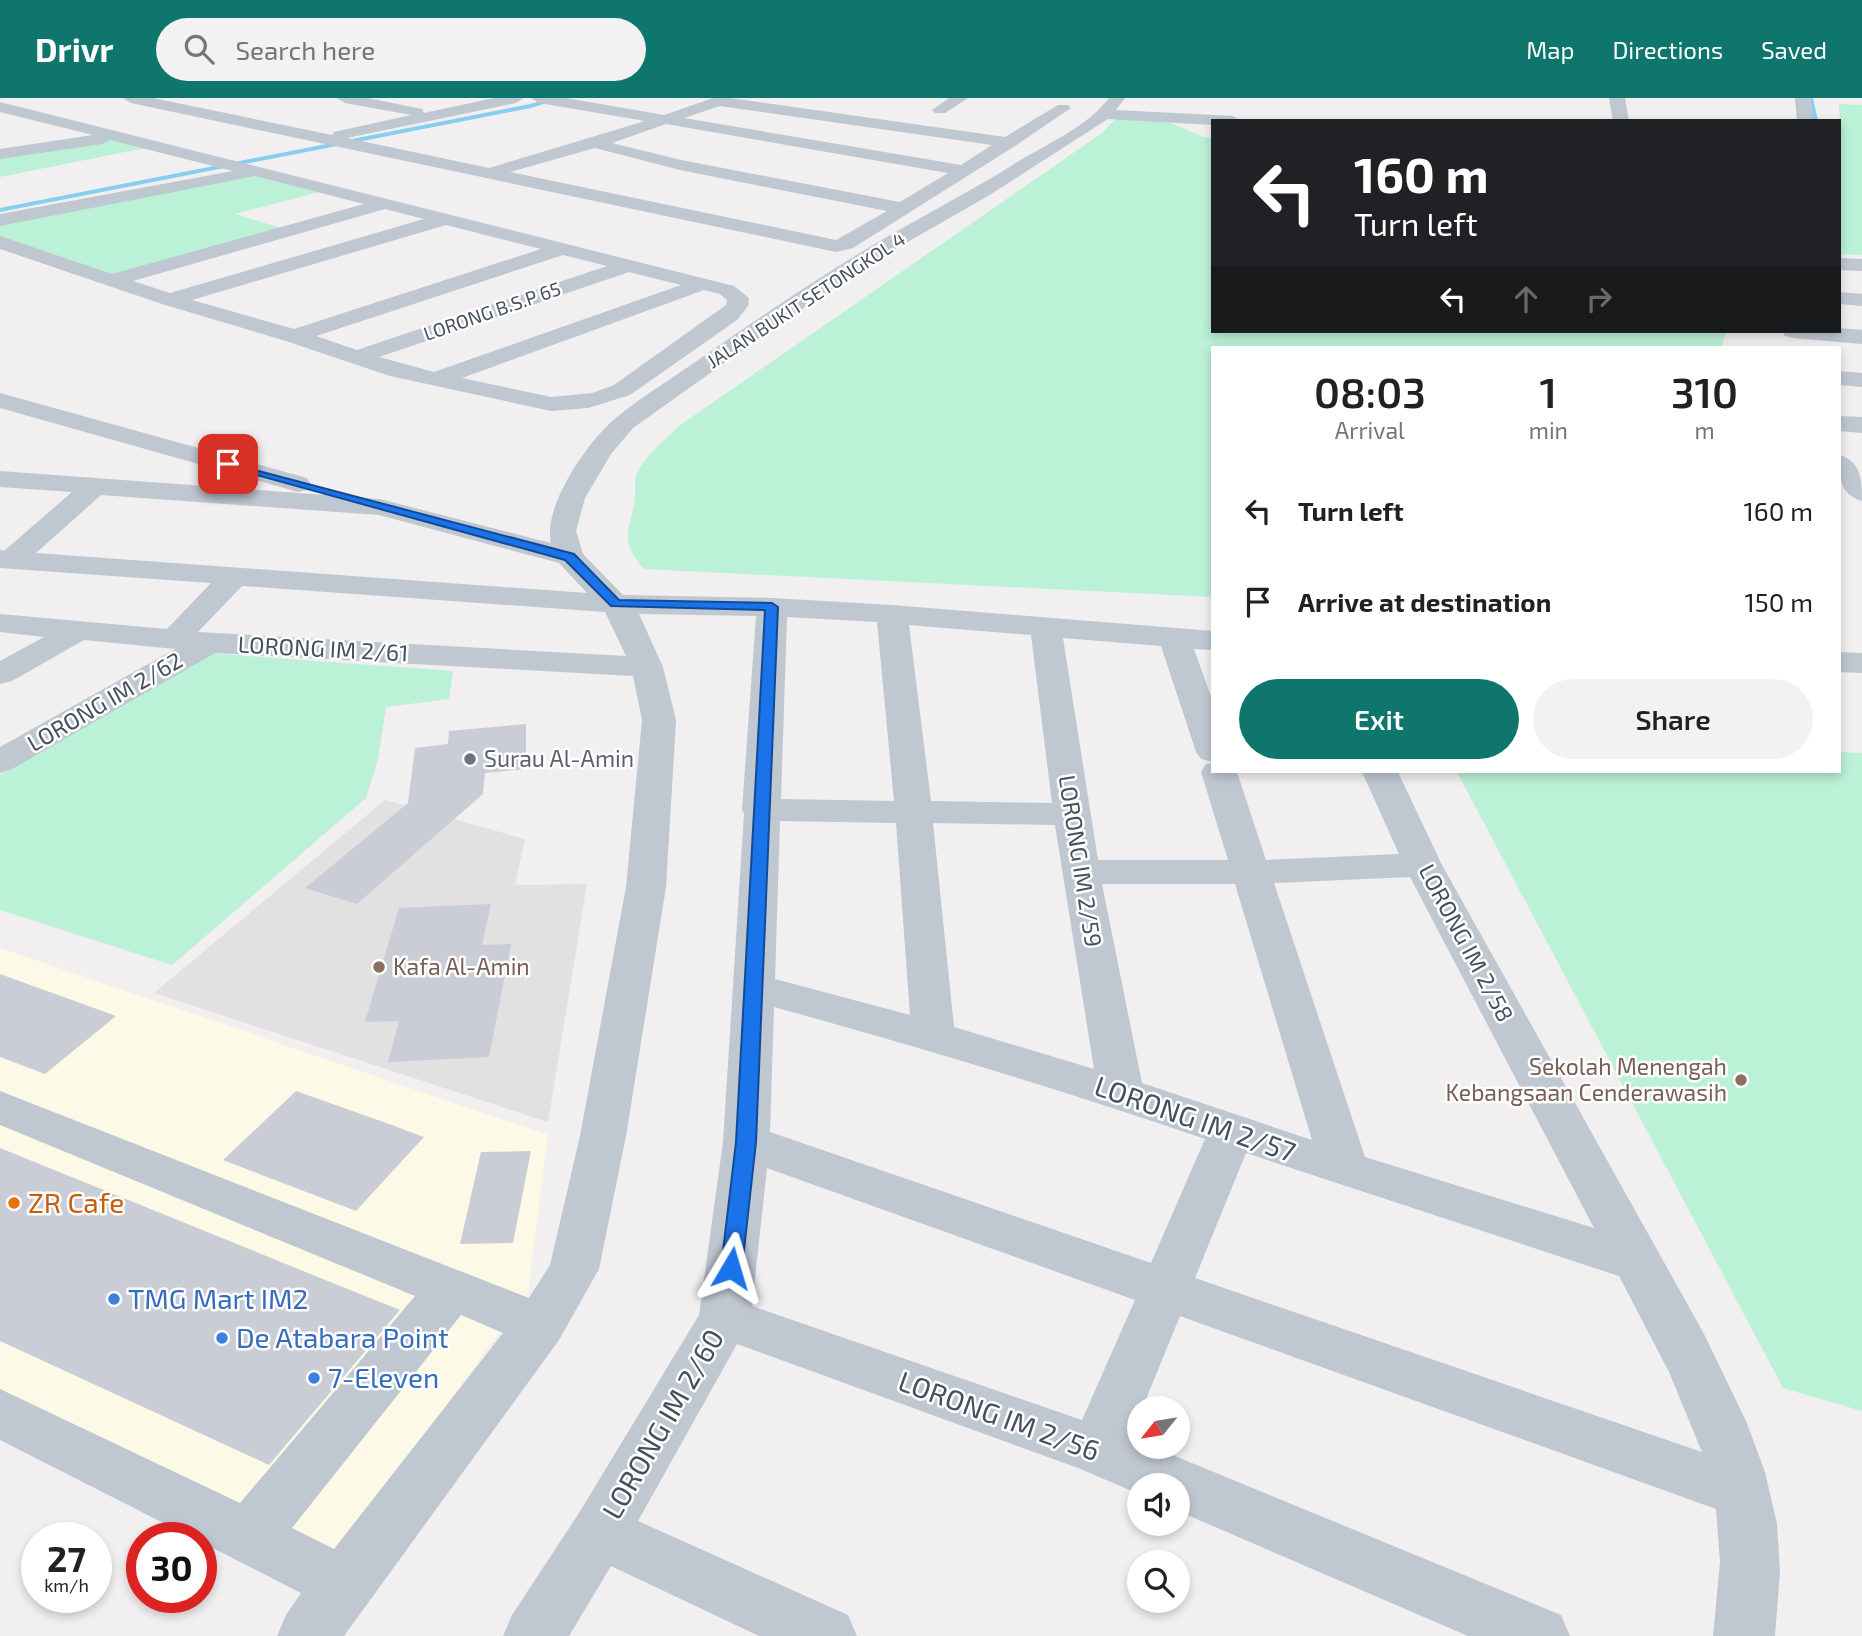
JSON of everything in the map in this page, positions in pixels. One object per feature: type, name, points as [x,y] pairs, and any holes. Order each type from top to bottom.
[{"type":"street","points":[[131,98],[299,134],[328,145],[365,148],[826,246],[846,244],[872,229],[1063,108]]},
{"type":"street","points":[[161,104],[190,98]]},
{"type":"street","points":[[345,98],[436,116]]},
{"type":"street","points":[[328,145],[516,98]]},
{"type":"street","points":[[539,98],[962,170]]},
{"type":"street","points":[[1617,98],[1621,119]]},
{"type":"street","points":[[1802,98],[1805,119]]},
{"type":"street","points":[[486,173],[595,143],[658,119],[723,100],[1009,143]]},
{"type":"street","points":[[3,109],[39,101]]},
{"type":"street","points":[[934,109],[963,106]]},
{"type":"street","points":[[1111,106],[1217,119]]},
{"type":"street","name":"JALAN BUKIT SETONGKOL 4","points":[[569,557],[562,531],[571,498],[600,450],[624,423],[756,330],[871,255],[982,192],[1085,127],[1111,106]]},
{"type":"street","points":[[0,242],[169,300],[294,336],[398,371],[551,404],[575,404],[622,390],[729,315],[737,306],[738,298],[727,290],[443,220],[123,136],[3,109]]},
{"type":"street","points":[[0,154],[123,136],[211,115]]},
{"type":"street","points":[[0,126],[44,117]]},
{"type":"street","points":[[1017,120],[1085,127]]},
{"type":"street","points":[[605,164],[642,154],[701,127]]},
{"type":"street","points":[[724,144],[746,134]]},
{"type":"street","points":[[595,143],[680,165],[902,208]]},
{"type":"street","points":[[739,176],[799,143]]},
{"type":"street","points":[[829,163],[850,152]]},
{"type":"street","points":[[649,176],[702,154]]},
{"type":"street","points":[[885,173],[905,161]]},
{"type":"street","points":[[172,167],[295,164]]},
{"type":"street","points":[[0,220],[235,165]]},
{"type":"street","points":[[531,183],[568,173]]},
{"type":"street","points":[[787,186],[808,174]]},
{"type":"street","points":[[587,195],[626,183]]},
{"type":"street","points":[[845,197],[865,185]]},
{"type":"street","points":[[113,280],[385,204]]},
{"type":"street","points":[[169,300],[443,220]]},
{"type":"street","points":[[846,223],[872,229]]},
{"type":"street","points":[[475,251],[514,238]]},
{"type":"street","points":[[294,336],[561,249]]},
{"type":"street","points":[[1841,264],[1862,265]]},
{"type":"street","name":"LORONG B.S.P 65","points":[[358,357],[626,266]]},
{"type":"street","points":[[433,380],[702,284]]},
{"type":"street","points":[[1841,298],[1862,300]]},
{"type":"street","points":[[250,323],[290,310]]},
{"type":"street","points":[[1816,333],[1862,337]]},
{"type":"street","points":[[1841,377],[1862,380]]},
{"type":"street","points":[[0,400],[569,557],[624,614],[647,667],[659,720],[646,887],[603,1136],[575,1269],[540,1325],[344,1584],[308,1636]]},
{"type":"street","points":[[1841,423],[1862,425]]},
{"type":"street","points":[[1849,469],[1862,493]]},
{"type":"street","points":[[0,479],[380,507]]},
{"type":"street","points":[[5,559],[95,486]]},
{"type":"street","points":[[5,559],[234,578],[615,604],[772,607],[892,614],[1211,641]]},
{"type":"street","points":[[174,640],[234,578]]},
{"type":"street","name":"LORONG IM 2/60","points":[[534,1636],[600,1532],[726,1318],[746,1142],[760,810],[772,607]]},
{"type":"street","points":[[892,614],[914,813],[933,1036]]},
{"type":"street","name":"LORONG IM 2/61","points":[[0,623],[209,643],[647,667]]},
{"type":"street","name":"LORONG IM 2/59","points":[[1046,628],[1080,872],[1121,1093]]},
{"type":"street","points":[[0,674],[78,631]]},
{"type":"street","points":[[1174,638],[1211,746]]},
{"type":"street","name":"LORONG IM 2/62","points":[[0,762],[209,643]]},
{"type":"street","points":[[1219,773],[1253,872],[1345,1169]]},
{"type":"street","name":"LORONG IM 2/58","points":[[1380,773],[1423,865],[1635,1261],[1685,1348],[1717,1415],[1742,1492],[1750,1550],[1744,1636]]},
{"type":"street","points":[[760,810],[1071,814]]},
{"type":"street","points":[[1080,872],[1253,872],[1423,865]]},
{"type":"street","name":"LORONG IM 2/57","points":[[752,988],[933,1036],[1121,1093],[1345,1169],[1635,1261]]},
{"type":"street","points":[[0,1107],[540,1325]]},
{"type":"street","points":[[1097,1450],[1231,1131]]},
{"type":"street","points":[[746,1142],[1742,1492]]},
{"type":"street","points":[[249,1537],[453,1288]]},
{"type":"street","name":"LORONG IM 2/56","points":[[726,1318],[1097,1450],[1539,1636]]},
{"type":"street","points":[[0,1413],[344,1584]]},
{"type":"street","points":[[600,1532],[826,1636]]},
{"type":"shaded area","name":"Kafa Al-Amin","points":[[385,800],[525,839],[515,885],[587,884],[548,1122],[154,993]]},
{"type":"shaded area","points":[[0,948],[548,1135],[528,1293],[326,1571],[0,1399]]},
{"type":"green space","points":[[1839,104],[1862,105],[1862,255],[1841,254]]},
{"type":"green space","points":[[1116,118],[1164,120],[1211,138],[1211,333],[1725,333],[1722,346],[1211,346],[1211,597],[644,569],[628,542],[635,498],[635,478],[644,462],[661,443],[679,426],[1102,133]]},
{"type":"green space","points":[[123,136],[160,145],[0,177],[0,154]]},
{"type":"green space","points":[[253,174],[323,191],[235,214],[291,231],[113,280],[0,242],[0,221]]},
{"type":"green space","points":[[207,653],[453,671],[449,699],[386,707],[378,759],[366,798],[172,965],[0,910],[0,775]]},
{"type":"green space","name":"Sekolah Menengah Kebangsaan Cenderawasih","points":[[1841,752],[1862,753],[1862,1411],[1783,1388],[1458,773],[1841,773]]},
{"type":"building","points":[[526,724],[526,769],[485,773],[483,794],[357,904],[305,888],[408,803],[415,748],[448,744],[449,731]]},
{"type":"building","points":[[491,904],[482,945],[511,944],[489,1057],[388,1062],[399,1021],[365,1022],[399,908]]},
{"type":"building","points":[[0,974],[116,1016],[45,1074],[0,1057]]},
{"type":"building","points":[[296,1091],[424,1137],[356,1211],[223,1160]]},
{"type":"building","points":[[0,1148],[400,1310],[269,1465],[0,1341]]},
{"type":"building","points":[[531,1151],[513,1243],[460,1244],[481,1152]]},
{"type":"waterway","points":[[0,210],[531,106],[559,98]]},
{"type":"waterway","points":[[1810,98],[1815,119]]},
{"type":"place","name":"Surau Al-Amin","points":[[470,759]]},
{"type":"place","name":"Kafa Al-Amin","points":[[379,967]]},
{"type":"place","name":"Sekolah Menengah Kebangsaan Cenderawasih","points":[[1741,1080]]},
{"type":"place","name":"ZR Cafe","points":[[14,1203]]},
{"type":"place","name":"TMG Mart IM2","points":[[114,1299]]},
{"type":"place","name":"De Atabara Point","points":[[222,1338]]},
{"type":"place","name":"7-Eleven","points":[[314,1378]]},
{"type":"route","points":[[228,464],[569,557],[615,604],[772,607],[746,1142],[731,1268]]}]
